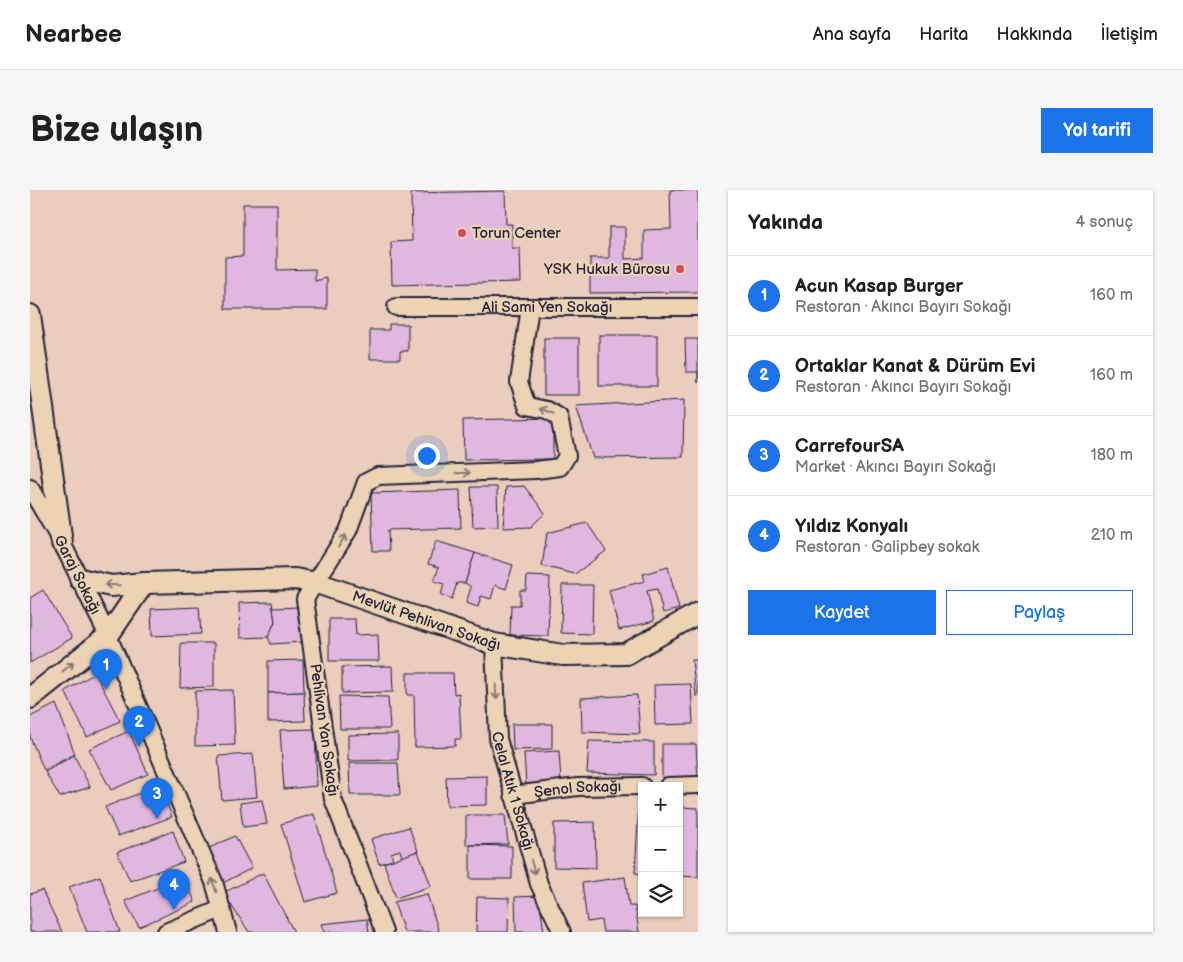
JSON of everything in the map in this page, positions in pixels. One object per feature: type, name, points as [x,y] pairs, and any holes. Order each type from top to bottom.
[{"type":"street","name":"Ali Sami Yen Sokağı","points":[[396,307],[698,307]]},
{"type":"street","name":"Pehlivan Yan Sokağı","points":[[384,932],[333,799],[305,599],[317,583],[348,531],[366,482],[378,476],[536,470],[560,467],[566,456],[559,417],[547,410],[527,406],[518,382],[530,307]]},
{"type":"street","points":[[30,315],[62,543]]},
{"type":"street","name":"Garaj Sokağı","points":[[30,488],[62,543],[108,636],[214,882],[229,930]]},
{"type":"street","name":"Mevlüt Pehlivan Sokağı","points":[[80,579],[111,586],[144,583],[295,579],[317,583],[494,644],[563,655],[626,654],[698,613]]},
{"type":"street","points":[[30,698],[108,636],[144,583]]},
{"type":"street","name":"Celal Atık 1 Sokağı","points":[[494,644],[498,739],[539,884],[562,932]]},
{"type":"street","points":[[683,786],[698,785]]},
{"type":"street","name":"Şenol Sokağı","points":[[513,795],[578,787],[638,786]]},
{"type":"street","points":[[166,932],[221,909]]},
{"type":"building","name":"Torun Center","points":[[670,190],[698,190],[698,292],[590,293],[590,258],[609,258],[609,227],[625,227],[625,259],[644,258],[644,230],[671,229]]},
{"type":"building","name":"Torun Center","points":[[505,191],[506,224],[512,224],[512,248],[520,248],[521,282],[392,285],[391,242],[412,241],[411,193]]},
{"type":"building","points":[[243,204],[277,204],[277,270],[315,269],[315,281],[327,278],[327,309],[225,309],[225,257],[243,256]]},
{"type":"building","points":[[389,324],[408,324],[408,351],[400,351],[400,359],[370,359],[370,330],[389,330]]},
{"type":"building","points":[[599,335],[657,335],[657,386],[599,386]]},
{"type":"building","points":[[544,338],[579,338],[579,395],[544,395]]},
{"type":"building","points":[[685,339],[698,339],[698,372],[686,372]]},
{"type":"building","points":[[684,400],[683,457],[593,458],[576,406]]},
{"type":"building","points":[[553,418],[553,459],[464,460],[463,420]]},
{"type":"building","points":[[524,486],[545,513],[531,527],[503,528],[506,487]]},
{"type":"building","points":[[471,487],[497,487],[498,526],[473,527]]},
{"type":"building","points":[[460,490],[461,528],[388,530],[389,551],[373,551],[371,493]]},
{"type":"building","points":[[587,523],[606,551],[575,574],[542,566],[547,533]]},
{"type":"building","points":[[436,541],[475,553],[465,583],[457,583],[452,599],[441,595],[444,584],[434,581],[439,567],[428,564]]},
{"type":"building","points":[[475,553],[513,565],[506,589],[495,585],[491,599],[481,596],[478,607],[466,603],[471,587],[465,583]]},
{"type":"building","points":[[668,567],[679,609],[663,613],[657,589],[647,591],[654,621],[619,630],[609,590],[645,581],[643,574]]},
{"type":"building","points":[[527,576],[550,577],[548,636],[510,635],[511,605],[520,605],[520,590],[526,590]]},
{"type":"building","points":[[562,585],[593,585],[592,634],[561,633]]},
{"type":"building","points":[[43,590],[72,638],[30,663],[30,598]]},
{"type":"building","points":[[272,602],[275,622],[268,637],[240,638],[239,603]]},
{"type":"building","points":[[199,607],[201,634],[152,636],[151,609]]},
{"type":"building","points":[[298,607],[303,642],[271,644],[268,637],[275,622],[273,608]]},
{"type":"building","points":[[329,619],[355,619],[356,635],[378,634],[379,661],[329,661]]},
{"type":"building","points":[[181,643],[214,643],[214,687],[180,688]]},
{"type":"building","points":[[303,660],[304,692],[268,693],[268,661]]},
{"type":"building","points":[[692,660],[698,660],[698,696],[696,696]]},
{"type":"building","points":[[392,666],[393,692],[342,693],[342,667]]},
{"type":"building","points":[[95,673],[120,721],[87,737],[65,691]]},
{"type":"building","points":[[407,673],[453,673],[454,694],[459,693],[461,739],[455,739],[455,746],[415,747],[414,695],[407,695]]},
{"type":"building","points":[[691,684],[693,724],[655,725],[654,685]]},
{"type":"building","points":[[233,690],[235,745],[195,746],[195,691]]},
{"type":"building","points":[[304,692],[305,721],[268,722],[268,693]]},
{"type":"building","points":[[637,695],[640,734],[582,732],[581,698]]},
{"type":"building","points":[[339,696],[388,697],[390,729],[340,729]]},
{"type":"building","points":[[56,704],[75,754],[44,770],[30,737],[30,717]]},
{"type":"building","points":[[512,724],[552,724],[552,749],[513,750]]},
{"type":"building","points":[[315,729],[317,786],[284,789],[280,730]]},
{"type":"building","points":[[129,731],[148,774],[111,790],[89,749]]},
{"type":"building","points":[[398,734],[398,760],[348,761],[348,735]]},
{"type":"building","points":[[589,741],[654,742],[654,775],[587,773]]},
{"type":"building","points":[[662,744],[696,744],[698,779],[662,778]]},
{"type":"building","points":[[559,751],[561,782],[526,785],[524,753]]},
{"type":"building","points":[[253,754],[257,797],[222,800],[218,756]]},
{"type":"building","points":[[74,755],[90,787],[60,797],[45,772]]},
{"type":"building","points":[[349,763],[398,763],[400,795],[350,795]]},
{"type":"building","points":[[487,776],[487,805],[447,806],[446,777]]},
{"type":"building","points":[[160,785],[172,817],[118,836],[105,807]]},
{"type":"building","points":[[262,800],[267,824],[243,827],[240,803]]},
{"type":"building","points":[[683,807],[698,808],[698,877],[683,876]]},
{"type":"building","points":[[314,814],[337,893],[305,902],[281,824]]},
{"type":"building","points":[[466,815],[505,815],[508,844],[466,845]]},
{"type":"building","points":[[595,822],[596,868],[554,867],[554,823]]},
{"type":"building","points":[[638,822],[638,873],[635,873]]},
{"type":"building","points":[[409,827],[418,851],[402,857],[400,850],[391,853],[393,860],[379,864],[371,839]]},
{"type":"building","points":[[173,831],[184,862],[130,881],[117,852]]},
{"type":"building","points":[[235,836],[252,868],[221,884],[203,851]]},
{"type":"building","points":[[470,845],[512,846],[512,879],[470,879]]},
{"type":"building","points":[[418,851],[431,886],[396,898],[384,863]]},
{"type":"building","points":[[263,873],[294,932],[249,932],[223,893]]},
{"type":"building","points":[[100,876],[120,932],[87,932],[69,887]]},
{"type":"building","points":[[185,877],[195,902],[139,927],[125,901]]},
{"type":"building","points":[[625,877],[629,906],[635,906],[639,932],[603,932],[601,920],[587,922],[582,883]]},
{"type":"building","points":[[42,890],[62,932],[30,932],[30,894]]},
{"type":"building","points":[[427,894],[439,932],[404,932],[394,902]]},
{"type":"building","points":[[539,896],[544,932],[516,932],[515,897]]},
{"type":"building","points":[[477,897],[509,898],[508,932],[476,932]]},
{"type":"building","points":[[367,919],[369,932],[324,932],[321,924]]},
{"type":"place","name":"Torun Center","points":[[462,233]]},
{"type":"place","name":"YSK Hukuk Bürosu","points":[[680,269]]},
{"type":"place","name":"Acun Kasap Burger","points":[[106,690]]},
{"type":"place","name":"Ortaklar Kanat & Dürüm Evi","points":[[139,747]]},
{"type":"place","name":"CarrefourSA","points":[[157,819]]},
{"type":"place","name":"Yıldız Konyalı","points":[[174,910]]}]
